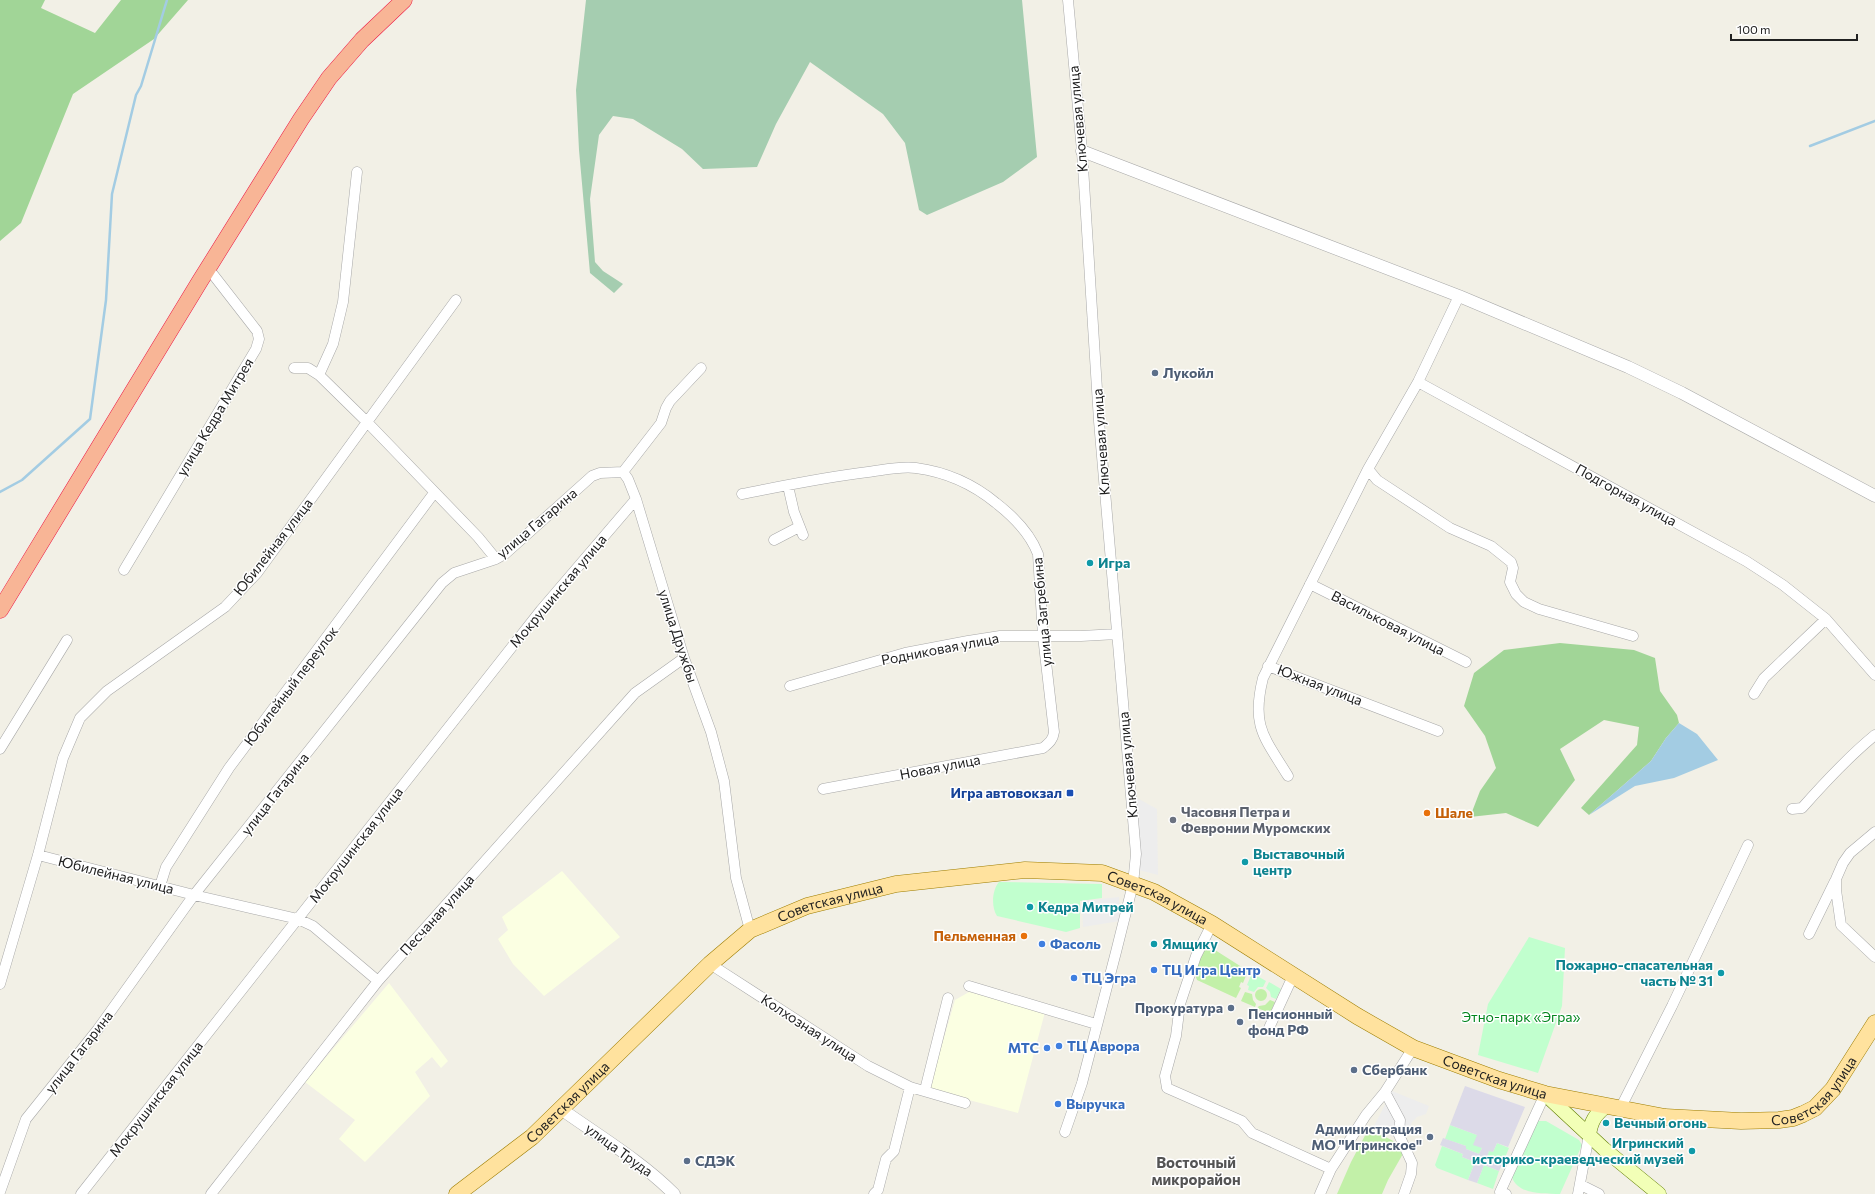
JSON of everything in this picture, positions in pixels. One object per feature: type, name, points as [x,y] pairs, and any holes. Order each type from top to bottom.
[{"type":"highway","points":[[0,610],[208,268],[301,119],[329,78],[362,40],[404,0]]},
{"type":"main road","name":"Советская улица","points":[[457,1194],[532,1137],[710,964],[750,930],[807,906],[896,884],[1025,870],[1102,873],[1154,892],[1212,924],[1293,976],[1413,1048],[1499,1080],[1545,1094],[1665,1117],[1741,1121],[1793,1118],[1815,1108],[1833,1089],[1875,1023]]},
{"type":"main road","points":[[1545,1094],[1634,1175],[1659,1194]]},
{"type":"main road","points":[[1589,1135],[1591,1123],[1596,1114],[1613,1107]]},
{"type":"street","name":"Ключевая улица","points":[[1068,0],[1082,151],[1099,421],[1136,854],[1133,884]]},
{"type":"street","points":[[1082,151],[1458,296],[1628,367],[1689,397],[1875,496]]},
{"type":"street","points":[[319,375],[333,344],[343,302],[357,172]]},
{"type":"street","name":"улица Кедра Митрея","points":[[124,570],[257,344],[258,331],[208,268]]},
{"type":"street","points":[[1268,666],[1368,469],[1418,382],[1458,296]]},
{"type":"street","name":"Юбилейная улица","points":[[0,984],[38,855],[63,758],[80,718],[107,691],[212,617],[240,593],[257,573],[456,300]]},
{"type":"street","points":[[294,368],[308,368],[319,375],[367,422],[478,537],[496,559]]},
{"type":"street","points":[[623,472],[661,423],[670,401],[701,368]]},
{"type":"street","name":"Подгорная улица","points":[[1418,382],[1746,561],[1784,585],[1826,619],[1875,675]]},
{"type":"street","name":"улица Загребина","points":[[742,494],[846,475],[904,467],[936,472],[954,477],[972,486],[1006,510],[1033,542],[1038,554],[1043,636],[1054,732],[1053,738]]},
{"type":"street","points":[[1368,469],[1377,480],[1390,489],[1450,528],[1491,546],[1511,562],[1513,568],[1510,582],[1516,594],[1524,602],[1539,609],[1633,636]]},
{"type":"street","name":"улица Дружбы","points":[[623,472],[628,479],[636,499],[684,658],[711,732],[724,781],[736,878],[750,930]]},
{"type":"street","name":"улица Гагарина","points":[[0,1192],[26,1119],[98,1029],[194,895],[442,583],[454,573],[496,559],[504,554],[592,476],[623,472]]},
{"type":"street","points":[[774,540],[801,531],[788,486]]},
{"type":"street","name":"Юбилейный переулок","points":[[160,886],[166,867],[172,856],[229,768],[434,493]]},
{"type":"street","name":"Мокрушинская улица","points":[[80,1194],[541,610],[636,499]]},
{"type":"street","name":"Васильковая улица","points":[[1310,584],[1466,662]]},
{"type":"street","points":[[1754,694],[1764,678],[1826,619]]},
{"type":"street","name":"Родниковая улица","points":[[790,686],[905,653],[968,641],[1000,636],[1081,636],[1117,634]]},
{"type":"street","points":[[0,749],[67,640]]},
{"type":"street","name":"Песчаная улица","points":[[211,1194],[378,982],[635,693],[684,658]]},
{"type":"street","name":"Южная улица","points":[[1288,776],[1259,726],[1257,714],[1258,697],[1268,666],[1438,731]]},
{"type":"street","points":[[1792,809],[1802,808],[1859,748],[1875,735]]},
{"type":"street","name":"Новая улица","points":[[824,789],[1043,748],[1053,738]]},
{"type":"street","points":[[1809,934],[1838,872],[1850,853],[1875,832]]},
{"type":"street","points":[[1613,1107],[1672,1006],[1748,845]]},
{"type":"street","name":"Юбилейная улица","points":[[38,855],[194,895],[298,919],[313,926],[378,982]]},
{"type":"street","points":[[1836,879],[1841,925],[1875,957]]},
{"type":"street","points":[[1065,1132],[1082,1083],[1133,884]]},
{"type":"street","points":[[1212,924],[1196,956],[1180,1004],[1176,1036],[1166,1076],[1167,1088],[1242,1121],[1252,1133],[1331,1170]]},
{"type":"street","name":"Колхозная улица","points":[[710,964],[868,1066],[910,1087],[925,1090],[966,1103]]},
{"type":"street","points":[[1269,1028],[1293,976]]},
{"type":"street","points":[[969,986],[1096,1024]]},
{"type":"street","points":[[925,1090],[948,998]]},
{"type":"street","points":[[1320,1194],[1331,1170],[1366,1115],[1386,1092],[1413,1048]]},
{"type":"street","points":[[874,1194],[878,1190],[886,1159],[894,1151],[910,1087]]},
{"type":"street","points":[[1386,1092],[1400,1120],[1399,1135],[1412,1163],[1411,1174],[1404,1194]]},
{"type":"street","points":[[1506,1194],[1500,1192],[1545,1094]]},
{"type":"street","name":"улица Труда","points":[[561,1109],[620,1150],[674,1194]]},
{"type":"street","points":[[1589,1135],[1579,1190],[1599,1194]]},
{"type":"shaded area","points":[[586,0],[1022,0],[1037,157],[1003,182],[927,215],[919,210],[905,143],[883,114],[810,62],[776,124],[757,167],[703,169],[682,149],[633,119],[613,116],[599,135],[590,199],[595,262],[603,271],[623,284],[614,293],[590,273],[579,150],[576,90]]},
{"type":"shaded area","points":[[1137,798],[1157,809],[1158,875],[1139,870]]},
{"type":"shaded area","points":[[562,871],[620,937],[544,996],[513,964],[498,939],[508,930],[502,917]]},
{"type":"shaded area","points":[[1119,897],[1120,921],[1083,927],[1082,901]]},
{"type":"shaded area","points":[[389,983],[448,1061],[441,1068],[432,1057],[415,1072],[430,1096],[365,1162],[339,1139],[355,1120],[305,1082]]},
{"type":"shaded area","points":[[969,992],[1045,1012],[1018,1113],[935,1091],[930,1086],[955,1000]]},
{"type":"shaded area","points":[[1465,1086],[1525,1107],[1508,1147],[1497,1143],[1493,1152],[1489,1151],[1487,1157],[1495,1160],[1496,1157],[1504,1160],[1499,1171],[1484,1165],[1477,1183],[1468,1180],[1475,1162],[1462,1157],[1463,1154],[1440,1145],[1443,1138],[1466,1146],[1466,1149],[1479,1154],[1482,1148],[1473,1145],[1477,1135],[1450,1125]]},
{"type":"shaded area","points":[[1392,1091],[1429,1106],[1426,1114],[1417,1117],[1412,1122],[1406,1138],[1399,1140],[1374,1126]]},
{"type":"green space","points":[[0,0],[45,0],[41,8],[95,33],[121,0],[188,0],[154,39],[73,94],[21,223],[0,241]]},
{"type":"green space","points":[[1560,643],[1634,650],[1655,658],[1660,691],[1677,715],[1679,723],[1666,738],[1651,761],[1589,815],[1581,808],[1637,745],[1639,727],[1604,720],[1560,749],[1575,780],[1538,827],[1506,813],[1470,817],[1480,791],[1496,768],[1485,736],[1464,706],[1474,673],[1504,650]]},
{"type":"green space","points":[[999,882],[1102,884],[1102,898],[1080,901],[1080,928],[1066,932],[997,916],[993,899],[995,889]]},
{"type":"green space","name":"Этно-парк «Эгра»","points":[[1529,937],[1565,948],[1562,1006],[1538,1073],[1478,1055],[1488,1004]]},
{"type":"green space","points":[[1206,947],[1215,950],[1248,971],[1243,983],[1241,982],[1239,987],[1241,988],[1236,998],[1197,980],[1195,975],[1195,967],[1198,959]]},
{"type":"green space","points":[[1252,973],[1266,981],[1263,987],[1258,987],[1254,992],[1248,990],[1249,986],[1247,985]]},
{"type":"green space","points":[[1269,982],[1281,989],[1276,999],[1271,997],[1270,992],[1266,988]]},
{"type":"green space","points":[[1261,989],[1265,991],[1267,995],[1265,999],[1261,1001],[1257,999],[1255,995],[1257,991]]},
{"type":"green space","points":[[1245,992],[1252,994],[1253,1000],[1256,1004],[1255,1007],[1241,1001]]},
{"type":"green space","points":[[1270,1000],[1275,1002],[1270,1013],[1257,1008],[1265,1005]]},
{"type":"green space","points":[[1538,1121],[1546,1121],[1579,1140],[1582,1145],[1560,1194],[1546,1194],[1525,1190],[1515,1183],[1512,1177]]},
{"type":"green space","points":[[1450,1125],[1477,1135],[1482,1148],[1479,1154],[1466,1149],[1466,1146],[1445,1139]]},
{"type":"green space","points":[[1369,1128],[1395,1142],[1404,1152],[1382,1194],[1337,1194],[1351,1162]]},
{"type":"green space","points":[[1497,1143],[1509,1148],[1504,1160],[1496,1157],[1495,1160],[1487,1157],[1489,1150],[1493,1152]]},
{"type":"green space","points":[[1442,1146],[1463,1154],[1462,1157],[1475,1162],[1468,1180],[1437,1168],[1435,1165]]},
{"type":"green space","points":[[1484,1165],[1499,1171],[1493,1189],[1477,1183]]},
{"type":"water","points":[[1679,723],[1697,734],[1718,760],[1674,778],[1635,786],[1589,815],[1651,761],[1666,738]]},
{"type":"waterway","points":[[0,492],[22,480],[90,419],[106,300],[112,194],[136,95],[141,86],[167,0]]},
{"type":"waterway","points":[[1810,146],[1875,121]]},
{"type":"place","name":"Лукойл","points":[[1155,373]]},
{"type":"place","name":"Игра","points":[[1090,563]]},
{"type":"place","name":"Игра автовокзал","points":[[1070,793]]},
{"type":"place","name":"Шале","points":[[1427,813]]},
{"type":"place","name":"Часовня Петра и Февронии Муромских","points":[[1173,820]]},
{"type":"place","name":"Выставочный центр","points":[[1245,862]]},
{"type":"place","name":"Кедра Митрей","points":[[1030,907]]},
{"type":"place","name":"Пельменная","points":[[1024,936]]},
{"type":"place","name":"Фасоль","points":[[1042,944]]},
{"type":"place","name":"Ямщику","points":[[1154,944]]},
{"type":"place","name":"ТЦ Игра Центр","points":[[1154,970]]},
{"type":"place","name":"Пожарно-спасательная часть № 31","points":[[1721,973]]},
{"type":"place","name":"ТЦ Эгра","points":[[1074,978]]},
{"type":"place","name":"Прокуратура","points":[[1231,1008]]},
{"type":"place","name":"Пенсионный фонд РФ","points":[[1240,1022]]},
{"type":"place","name":"ТЦ Аврора","points":[[1059,1046]]},
{"type":"place","name":"МТС","points":[[1047,1048]]},
{"type":"place","name":"Сбербанк","points":[[1354,1070]]},
{"type":"place","name":"Выручка","points":[[1058,1104]]},
{"type":"place","name":"Вечный огонь","points":[[1606,1123]]},
{"type":"place","name":"Администрация МО \"Игринское\"","points":[[1430,1137]]},
{"type":"place","name":"Игринский историко-краеведческий музей","points":[[1692,1151]]},
{"type":"place","name":"СДЭК","points":[[687,1161]]},
{"type":"district","name":"Восточный микрорайон","points":[[1196,1172]]}]
